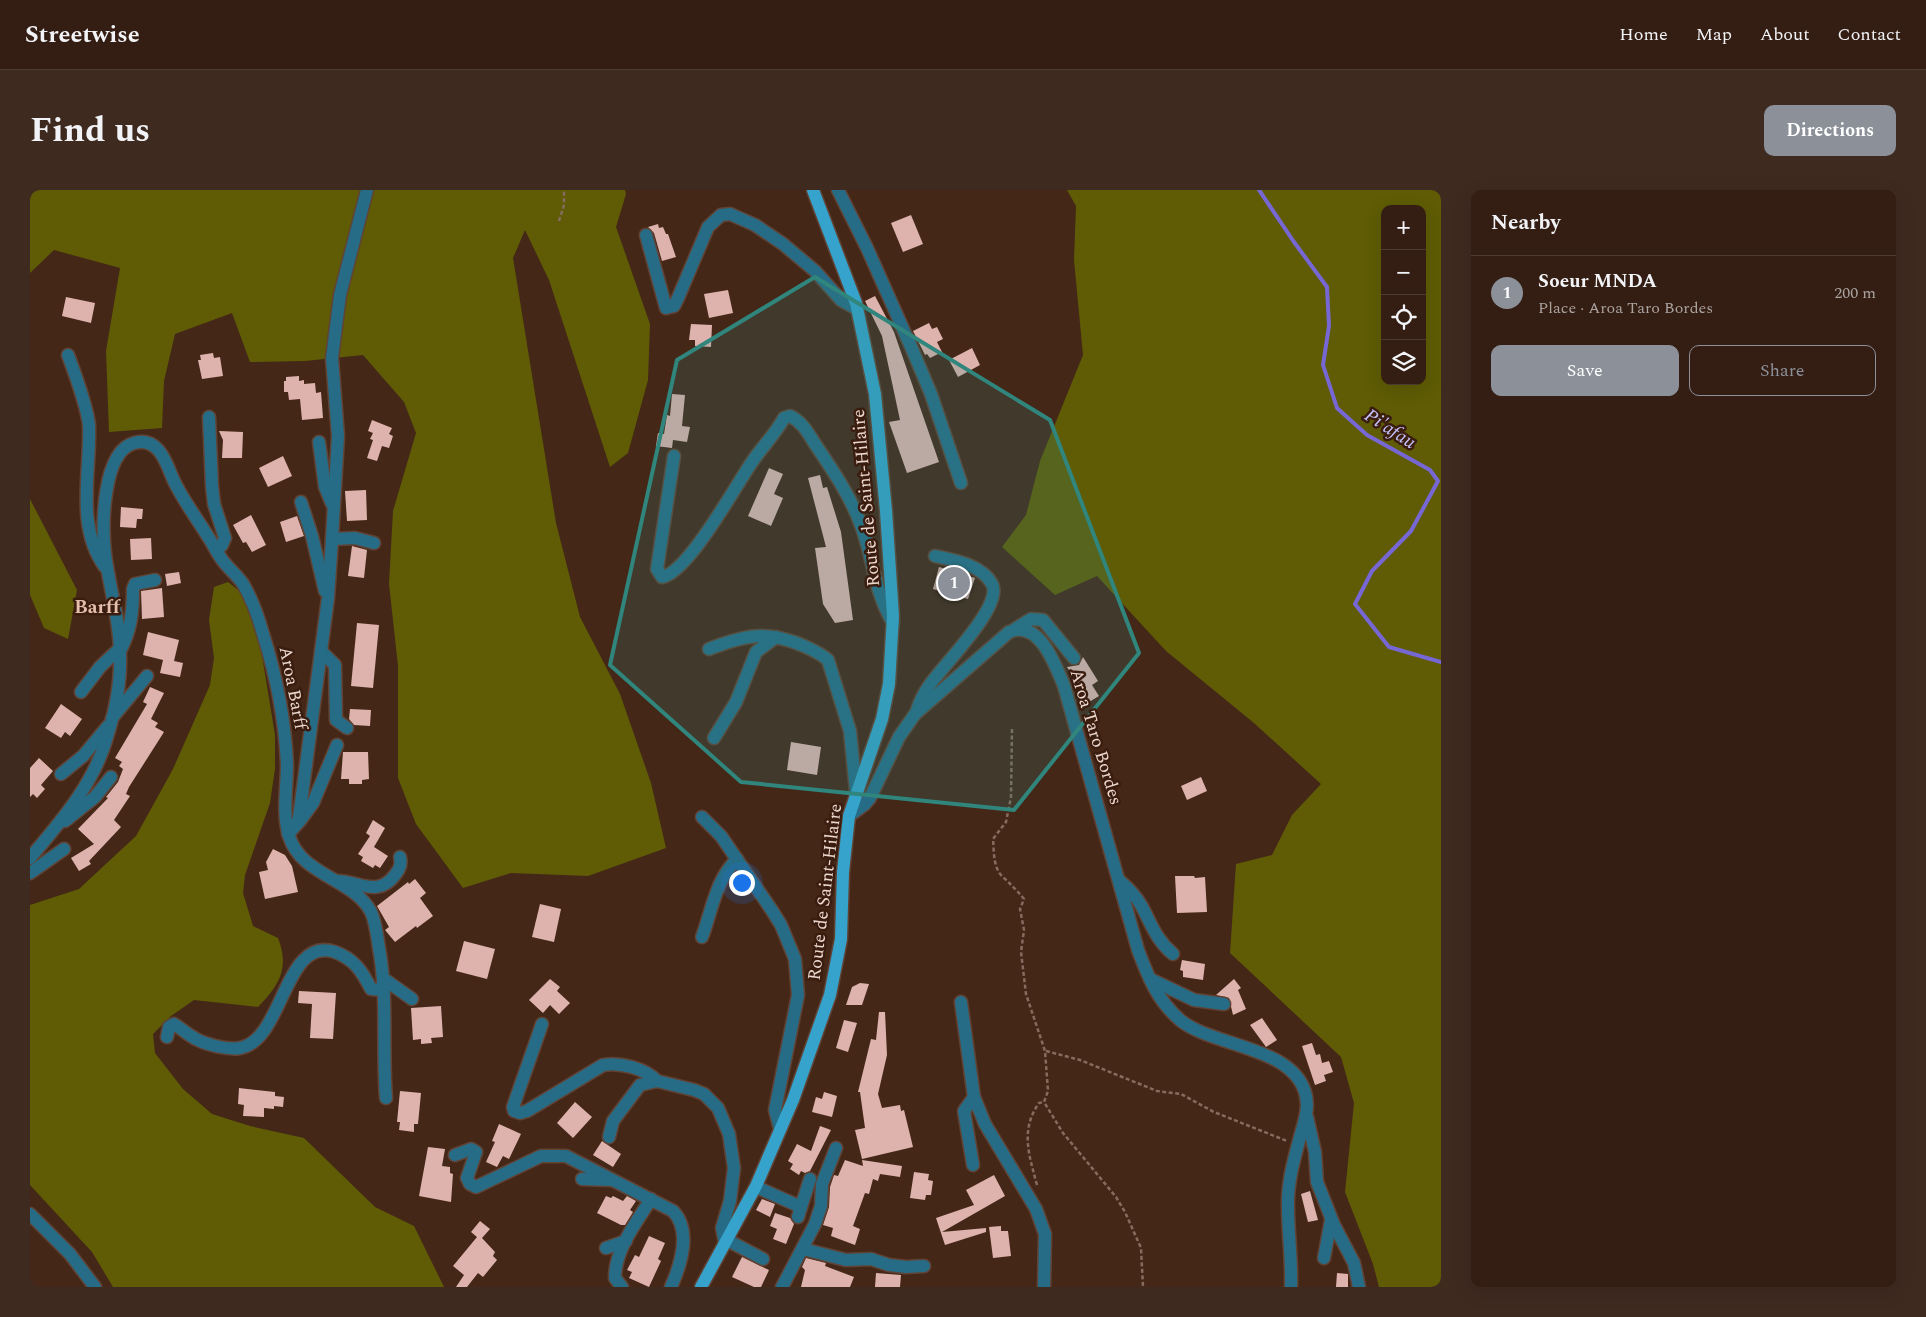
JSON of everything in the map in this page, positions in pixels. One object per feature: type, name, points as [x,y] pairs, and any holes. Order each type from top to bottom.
[{"type":"main road","name":"Route de Saint-Hilaire","points":[[701,1287],[756,1187],[819,1030],[837,966],[845,843],[850,816],[856,791],[882,718],[889,684],[893,622],[886,511],[875,394],[857,309],[839,255],[813,190]]},
{"type":"street","name":"Aroa Barff","points":[[297,824],[328,598],[338,421],[332,358],[340,295],[367,190]]},
{"type":"street","points":[[838,190],[867,248],[930,394],[961,483]]},
{"type":"street","points":[[646,235],[666,308],[674,306],[708,227],[721,215],[730,214],[755,225],[783,244],[816,271],[841,300],[857,309]]},
{"type":"street","points":[[68,355],[88,424],[87,482],[89,526],[99,559],[109,574]]},
{"type":"street","points":[[674,456],[657,569],[662,576],[674,572],[706,534],[750,464],[784,418],[790,416],[796,419],[802,424],[854,508],[870,556],[881,602],[893,622]]},
{"type":"street","points":[[210,417],[214,504],[225,538],[220,556]]},
{"type":"street","name":"Aroa Barff","points":[[120,650],[104,535],[107,488],[117,456],[125,447],[135,442],[145,442],[156,446],[163,456],[176,487],[220,556],[240,580],[251,600],[266,645],[285,738],[285,823],[288,834],[300,855],[312,868],[362,902],[371,913],[384,984],[386,1098]]},
{"type":"street","points":[[319,442],[325,487],[334,506]]},
{"type":"street","name":"Aroa Barff","points":[[301,502],[328,598]]},
{"type":"street","points":[[332,539],[355,538],[374,543]]},
{"type":"street","name":"Aroa Taro Bordes","points":[[850,816],[864,806],[870,798],[899,737],[915,714],[929,686],[984,616],[994,593],[993,585],[978,571],[953,560],[935,556]]},
{"type":"street","points":[[81,692],[100,668],[120,650],[129,632],[135,584],[155,580]]},
{"type":"street","name":"Aroa Taro Bordes","points":[[915,714],[983,652],[1030,620],[1043,620],[1074,658]]},
{"type":"street","name":"Aroa Taro Bordes","points":[[1011,632],[1018,628],[1027,630],[1036,636],[1056,666],[1072,712],[1138,950],[1148,978],[1166,1006],[1182,1021],[1210,1035],[1273,1059],[1289,1069],[1305,1091],[1306,1112],[1315,1152],[1317,1182],[1331,1220],[1350,1255],[1359,1287]]},
{"type":"street","points":[[709,649],[743,637],[760,634],[776,637],[820,653],[828,660],[850,731],[856,791]]},
{"type":"street","points":[[714,738],[736,702],[756,652],[776,637]]},
{"type":"street","points":[[30,858],[58,824],[91,776],[100,758],[111,721],[118,682],[120,650]]},
{"type":"street","name":"Aroa Barff","points":[[321,651],[335,666],[336,720],[347,728]]},
{"type":"street","points":[[61,774],[83,756],[147,676]]},
{"type":"street","points":[[288,834],[314,803],[337,745]]},
{"type":"street","points":[[58,824],[78,812],[111,776]]},
{"type":"street","points":[[702,816],[721,836],[781,925],[795,959],[798,995],[775,1110],[780,1129]]},
{"type":"street","points":[[30,874],[64,850]]},
{"type":"street","name":"Aroa Barff","points":[[334,882],[346,881],[369,888],[385,886],[398,872],[402,864],[400,857]]},
{"type":"street","points":[[702,937],[720,880],[726,869],[737,859]]},
{"type":"street","name":"Aroa Taro Bordes","points":[[1120,881],[1140,904],[1164,946],[1173,954]]},
{"type":"street","points":[[167,1037],[169,1027],[174,1024],[197,1040],[213,1045],[240,1048],[250,1045],[265,1029],[304,959],[312,953],[329,950],[342,954],[354,961],[362,970],[371,989],[384,984],[412,999]]},
{"type":"street","points":[[1148,978],[1157,984],[1194,1000],[1224,1004]]},
{"type":"street","points":[[961,1002],[974,1097],[985,1124],[1041,1220],[1046,1242],[1044,1287]]},
{"type":"street","points":[[542,1024],[513,1107],[514,1111],[520,1113],[527,1110],[603,1064],[611,1063],[640,1070],[652,1075],[657,1081]]},
{"type":"street","points":[[609,1137],[613,1122],[640,1085],[657,1081],[704,1094],[715,1104],[724,1118],[731,1142],[734,1168],[730,1201],[722,1228],[726,1242],[763,1259]]},
{"type":"street","points":[[973,1165],[964,1111],[974,1097]]},
{"type":"street","name":"Aroa Taro Bordes","points":[[1291,1287],[1289,1182],[1306,1112]]},
{"type":"street","points":[[782,1287],[803,1248],[821,1206],[822,1184],[836,1148]]},
{"type":"street","points":[[455,1155],[471,1149],[476,1152],[467,1178],[470,1184],[476,1187],[528,1162],[554,1155],[579,1161],[674,1210],[680,1218],[683,1228],[681,1256],[671,1287]]},
{"type":"street","points":[[582,1179],[614,1180]]},
{"type":"street","points":[[756,1187],[800,1212],[810,1179]]},
{"type":"street","points":[[622,1287],[615,1278],[615,1269],[626,1241],[651,1199]]},
{"type":"street","points":[[30,1214],[70,1254],[95,1287]]},
{"type":"street","points":[[1324,1258],[1331,1220]]},
{"type":"street","points":[[606,1248],[626,1241]]},
{"type":"street","points":[[803,1248],[846,1260],[871,1259],[889,1265],[906,1267],[924,1266]]},
{"type":"path","points":[[559,221],[564,205],[564,190]]},
{"type":"path","points":[[1012,729],[1011,797],[1006,822],[992,839],[996,864],[1001,874],[1010,881],[1024,899],[1020,909],[1024,930],[1021,952],[1026,994],[1046,1051],[1048,1090],[1044,1102],[1063,1133],[1116,1197],[1125,1212],[1142,1248],[1143,1287]]},
{"type":"path","points":[[1046,1051],[1080,1060],[1157,1091],[1181,1094],[1214,1112],[1298,1146]]},
{"type":"path","points":[[1037,1186],[1026,1135],[1030,1116],[1039,1103],[1044,1102]]},
{"type":"highlighted area","points":[[815,277],[1050,420],[1139,653],[1014,810],[741,782],[610,665],[677,360]]},
{"type":"shaded area","points":[[30,190],[625,190],[626,194],[616,227],[650,324],[648,380],[628,453],[610,467],[549,280],[525,230],[513,258],[556,523],[580,617],[620,694],[651,783],[666,848],[588,876],[511,873],[463,888],[416,824],[398,778],[398,666],[389,584],[393,511],[416,433],[404,402],[363,355],[305,361],[250,362],[232,313],[175,334],[164,381],[162,428],[109,432],[106,351],[120,268],[54,250],[30,273]]},
{"type":"shaded area","points":[[1067,190],[1441,190],[1441,1287],[1379,1287],[1373,1264],[1345,1192],[1354,1103],[1341,1057],[1230,953],[1236,864],[1272,855],[1292,815],[1321,784],[1254,723],[1166,651],[1097,576],[1055,595],[1002,547],[1026,515],[1040,461],[1083,355],[1074,260],[1076,206]]},
{"type":"shaded area","points":[[30,499],[77,590],[68,639],[44,628],[30,595]]},
{"type":"shaded area","points":[[228,582],[246,596],[258,631],[275,735],[275,769],[270,803],[245,875],[243,893],[253,926],[278,938],[283,959],[282,968],[277,984],[258,1007],[194,1000],[171,1016],[153,1034],[155,1053],[183,1089],[212,1114],[250,1126],[304,1138],[375,1207],[414,1226],[444,1287],[113,1287],[92,1252],[30,1185],[30,905],[79,889],[136,836],[173,769],[210,685],[214,658],[209,620],[214,587]]},
{"type":"building","points":[[911,215],[923,244],[903,252],[891,223]]},
{"type":"building","points":[[658,224],[659,228],[663,227],[666,234],[668,234],[676,257],[662,261],[654,233],[648,227]]},
{"type":"building","points":[[728,290],[733,313],[709,318],[704,294]]},
{"type":"building","points":[[875,296],[894,332],[939,462],[907,473],[889,422],[900,420],[882,336],[865,301]]},
{"type":"building","points":[[66,297],[95,303],[91,323],[62,316]]},
{"type":"building","points":[[929,323],[932,329],[937,327],[943,339],[937,342],[942,352],[930,358],[927,354],[925,355],[913,331]]},
{"type":"building","points":[[691,324],[712,325],[711,347],[695,346],[695,340],[689,340]]},
{"type":"building","points":[[972,348],[980,365],[958,377],[949,360]]},
{"type":"building","points":[[213,353],[214,358],[220,357],[223,376],[202,379],[198,360],[201,360],[200,355]]},
{"type":"building","points":[[299,376],[299,381],[304,380],[304,384],[315,383],[316,393],[321,392],[323,418],[302,420],[300,399],[289,400],[288,392],[284,392],[286,377]]},
{"type":"building","points":[[672,394],[685,395],[682,426],[690,427],[687,442],[673,440],[672,448],[656,446],[658,433],[664,434],[667,415],[670,416]]},
{"type":"building","points":[[372,420],[392,428],[389,434],[393,436],[389,448],[382,446],[377,461],[367,458],[373,440],[370,439],[373,433],[368,431]]},
{"type":"building","points":[[219,431],[243,432],[242,458],[222,458],[223,440]]},
{"type":"building","points":[[283,456],[292,476],[268,487],[259,468]]},
{"type":"building","points":[[769,468],[783,474],[774,494],[783,498],[771,526],[748,516]]},
{"type":"building","points":[[820,475],[823,488],[827,487],[841,532],[853,620],[835,623],[823,604],[815,548],[826,547],[808,478]]},
{"type":"building","points":[[366,490],[367,520],[347,521],[345,491]]},
{"type":"building","points":[[121,507],[143,509],[142,519],[137,519],[136,528],[120,527]]},
{"type":"building","points":[[251,515],[266,545],[252,552],[246,542],[243,543],[233,525]]},
{"type":"building","points":[[297,516],[304,536],[286,542],[280,522]]},
{"type":"building","points":[[151,538],[152,559],[131,560],[130,539]]},
{"type":"building","points":[[352,546],[367,550],[364,578],[348,576]]},
{"type":"building","points":[[939,567],[975,578],[968,599],[933,589]]},
{"type":"building","points":[[179,572],[181,583],[167,586],[165,574]]},
{"type":"building","points":[[162,588],[164,617],[142,619],[141,591]]},
{"type":"building","points":[[357,623],[379,625],[373,688],[351,686]]},
{"type":"building","points":[[148,632],[179,640],[174,661],[183,663],[180,677],[160,673],[163,660],[143,655]]},
{"type":"building","points":[[1083,657],[1098,681],[1092,685],[1099,696],[1089,702],[1067,667],[1079,665]]},
{"type":"building","points":[[150,687],[164,693],[151,719],[158,723],[155,727],[164,732],[129,787],[126,794],[130,796],[114,820],[121,827],[89,861],[91,864],[79,871],[71,858],[94,844],[78,829],[108,798],[106,797],[118,782],[123,769],[119,766],[122,762],[115,758],[147,704],[143,702]]},
{"type":"building","points":[[61,704],[82,719],[70,736],[65,732],[61,738],[45,728]]},
{"type":"building","points":[[350,709],[371,710],[370,726],[354,725],[349,719]]},
{"type":"building","points":[[791,742],[821,747],[817,775],[787,770]]},
{"type":"building","points":[[343,752],[368,752],[369,779],[362,780],[362,784],[349,784],[349,779],[341,779]]},
{"type":"building","points":[[39,758],[53,771],[41,785],[45,789],[37,798],[33,794],[30,797],[30,768]]},
{"type":"building","points":[[1201,777],[1207,791],[1187,800],[1181,786]]},
{"type":"building","points":[[373,820],[385,828],[374,847],[388,856],[380,868],[375,865],[373,868],[361,861],[363,857],[358,854],[370,836],[366,833]]},
{"type":"building","points":[[273,849],[285,855],[292,866],[298,892],[265,899],[259,872],[268,870],[266,862]]},
{"type":"building","points":[[1175,876],[1205,877],[1207,912],[1177,913]]},
{"type":"building","points":[[415,879],[426,893],[420,898],[433,916],[395,942],[385,930],[389,927],[377,906],[408,882],[409,884]]},
{"type":"building","points":[[540,904],[561,909],[554,942],[532,937]]},
{"type":"building","points":[[464,941],[495,949],[487,979],[456,971]]},
{"type":"building","points":[[1182,960],[1205,964],[1203,980],[1183,977],[1183,971],[1180,970]]},
{"type":"building","points":[[550,979],[560,987],[557,991],[570,1003],[559,1014],[550,1005],[543,1013],[529,1000]]},
{"type":"building","points":[[1234,979],[1241,988],[1238,990],[1246,1009],[1233,1015],[1229,998],[1216,995]]},
{"type":"building","points":[[860,983],[869,984],[862,1005],[846,1005],[852,987]]},
{"type":"building","points":[[299,991],[336,993],[333,1039],[310,1038],[312,1004],[298,1003]]},
{"type":"building","points":[[441,1006],[443,1037],[431,1038],[432,1043],[421,1044],[421,1039],[413,1040],[411,1008]]},
{"type":"building","points":[[879,1012],[885,1012],[887,1055],[878,1094],[882,1108],[900,1105],[901,1111],[904,1110],[913,1147],[862,1159],[855,1130],[865,1128],[860,1092],[858,1092],[871,1039],[876,1040]]},
{"type":"building","points":[[1262,1018],[1277,1040],[1266,1047],[1250,1025]]},
{"type":"building","points":[[844,1020],[857,1023],[848,1052],[836,1048]]},
{"type":"building","points":[[1312,1043],[1316,1055],[1320,1054],[1322,1063],[1329,1061],[1333,1072],[1324,1075],[1326,1081],[1315,1085],[1302,1046]]},
{"type":"building","points":[[239,1088],[275,1092],[275,1096],[284,1097],[283,1107],[274,1106],[274,1109],[264,1108],[264,1117],[243,1116],[244,1105],[238,1104]]},
{"type":"building","points":[[400,1091],[421,1093],[418,1124],[414,1124],[414,1132],[399,1130],[400,1122],[397,1122]]},
{"type":"building","points":[[824,1092],[837,1096],[832,1117],[812,1112],[816,1097],[822,1099]]},
{"type":"building","points":[[575,1102],[592,1117],[573,1138],[557,1123]]},
{"type":"building","points":[[499,1124],[521,1134],[509,1159],[503,1156],[497,1167],[486,1162],[495,1142],[492,1141]]},
{"type":"building","points":[[820,1126],[831,1130],[810,1171],[805,1173],[801,1171],[799,1175],[790,1169],[793,1164],[788,1161],[797,1144],[811,1151]]},
{"type":"building","points":[[602,1141],[621,1154],[613,1167],[593,1155]]},
{"type":"building","points":[[428,1147],[445,1149],[442,1166],[450,1167],[450,1173],[453,1174],[451,1202],[419,1196]]},
{"type":"building","points":[[845,1160],[863,1166],[862,1160],[902,1166],[900,1177],[880,1174],[878,1181],[873,1179],[869,1194],[865,1193],[853,1226],[860,1229],[855,1245],[831,1236],[833,1228],[823,1225],[829,1207],[830,1187],[834,1175],[838,1176]]},
{"type":"building","points":[[914,1172],[929,1174],[928,1180],[933,1181],[931,1195],[926,1195],[925,1200],[910,1198]]},
{"type":"building","points":[[994,1175],[1005,1196],[942,1232],[986,1228],[986,1232],[945,1245],[936,1218],[974,1205],[966,1190]]},
{"type":"building","points":[[1310,1191],[1318,1220],[1308,1222],[1301,1194]]},
{"type":"building","points":[[606,1196],[611,1198],[613,1196],[623,1201],[627,1196],[636,1201],[630,1210],[633,1212],[625,1225],[621,1225],[597,1213]]},
{"type":"building","points":[[762,1199],[775,1204],[770,1217],[756,1210]]},
{"type":"building","points":[[775,1213],[790,1218],[794,1224],[786,1244],[773,1239],[777,1229],[770,1226]]},
{"type":"building","points":[[480,1221],[490,1229],[482,1238],[495,1252],[493,1256],[497,1260],[483,1277],[478,1273],[467,1287],[456,1287],[464,1275],[453,1266],[477,1237],[471,1232]]},
{"type":"building","points":[[1001,1226],[1001,1231],[1008,1231],[1011,1256],[993,1258],[989,1227]]},
{"type":"building","points":[[649,1236],[665,1243],[658,1259],[661,1261],[649,1287],[629,1278],[632,1272],[627,1270],[635,1255],[639,1257]]},
{"type":"building","points":[[742,1257],[769,1270],[761,1287],[754,1287],[732,1277]]},
{"type":"building","points":[[806,1258],[826,1263],[825,1266],[854,1277],[850,1287],[801,1287],[805,1270],[802,1267]]},
{"type":"building","points":[[876,1273],[901,1275],[900,1287],[875,1287]]},
{"type":"building","points":[[1337,1273],[1348,1274],[1348,1287],[1336,1287]]},
{"type":"waterway","name":"Pi'afau","points":[[1259,190],[1327,287],[1329,326],[1323,365],[1337,408],[1367,435],[1430,470],[1438,481],[1411,531],[1372,571],[1355,604],[1389,647],[1441,662]]},
{"type":"place","name":"Soeur MNDA","points":[[954,583]]},
{"type":"district","name":"Barff","points":[[97,607]]}]
